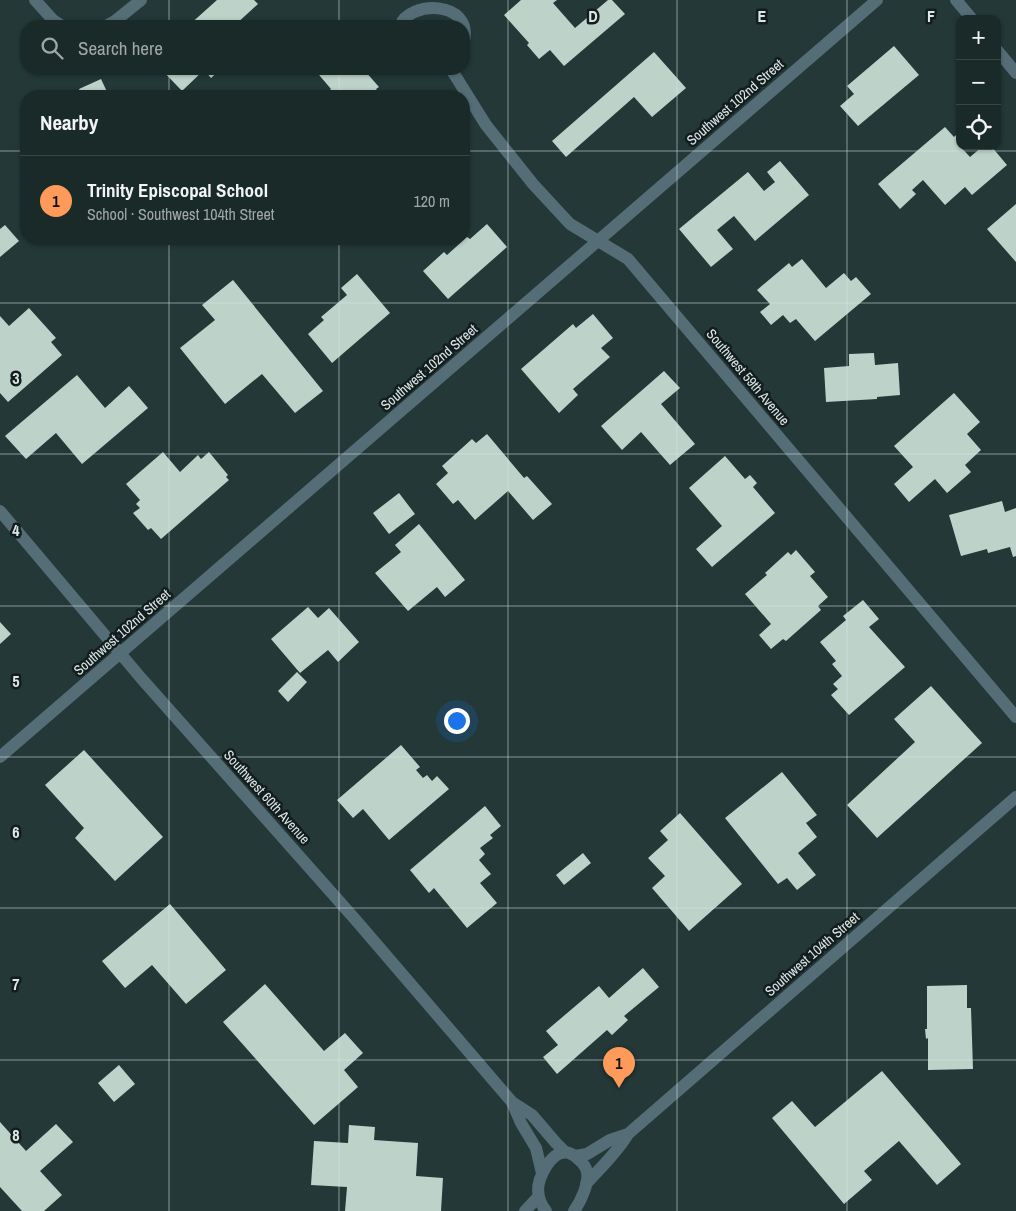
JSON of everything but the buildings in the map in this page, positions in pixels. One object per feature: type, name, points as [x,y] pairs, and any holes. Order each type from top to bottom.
[{"type":"street","points":[[35,0],[53,20]]},
{"type":"street","points":[[116,20],[141,0]]},
{"type":"street","name":"Southwest 102nd Street","points":[[0,757],[877,0]]},
{"type":"street","points":[[956,0],[969,15]]},
{"type":"street","points":[[403,20],[407,12],[416,5],[426,1],[446,4],[455,10],[462,20]]},
{"type":"street","points":[[1001,55],[1016,73]]},
{"type":"street","name":"Southwest 59th Avenue","points":[[455,75],[464,90]]},
{"type":"street","name":"Southwest 59th Avenue","points":[[470,99],[486,125],[533,184],[570,224],[628,259],[1016,717]]},
{"type":"street","name":"Southwest 60th Avenue","points":[[0,511],[120,653],[354,918],[512,1102],[532,1115],[556,1144],[583,1164],[587,1172],[586,1184]]},
{"type":"street","name":"Southwest 104th Street","points":[[586,1184],[620,1149],[628,1134],[1016,797]]},
{"type":"street","name":"Southwest 60th Avenue","points":[[512,1102],[521,1123],[536,1148],[542,1173]]},
{"type":"street","name":"Southwest 104th Street","points":[[542,1173],[551,1159],[558,1154],[587,1154],[610,1140],[628,1134]]},
{"type":"street","points":[[542,1173],[538,1196],[540,1204],[546,1211]]},
{"type":"street","points":[[578,1209],[586,1184]]},
{"type":"street","points":[[525,1211],[538,1196]]},
{"type":"place","name":"Trinity Episcopal School","points":[[619,1088]]}]
